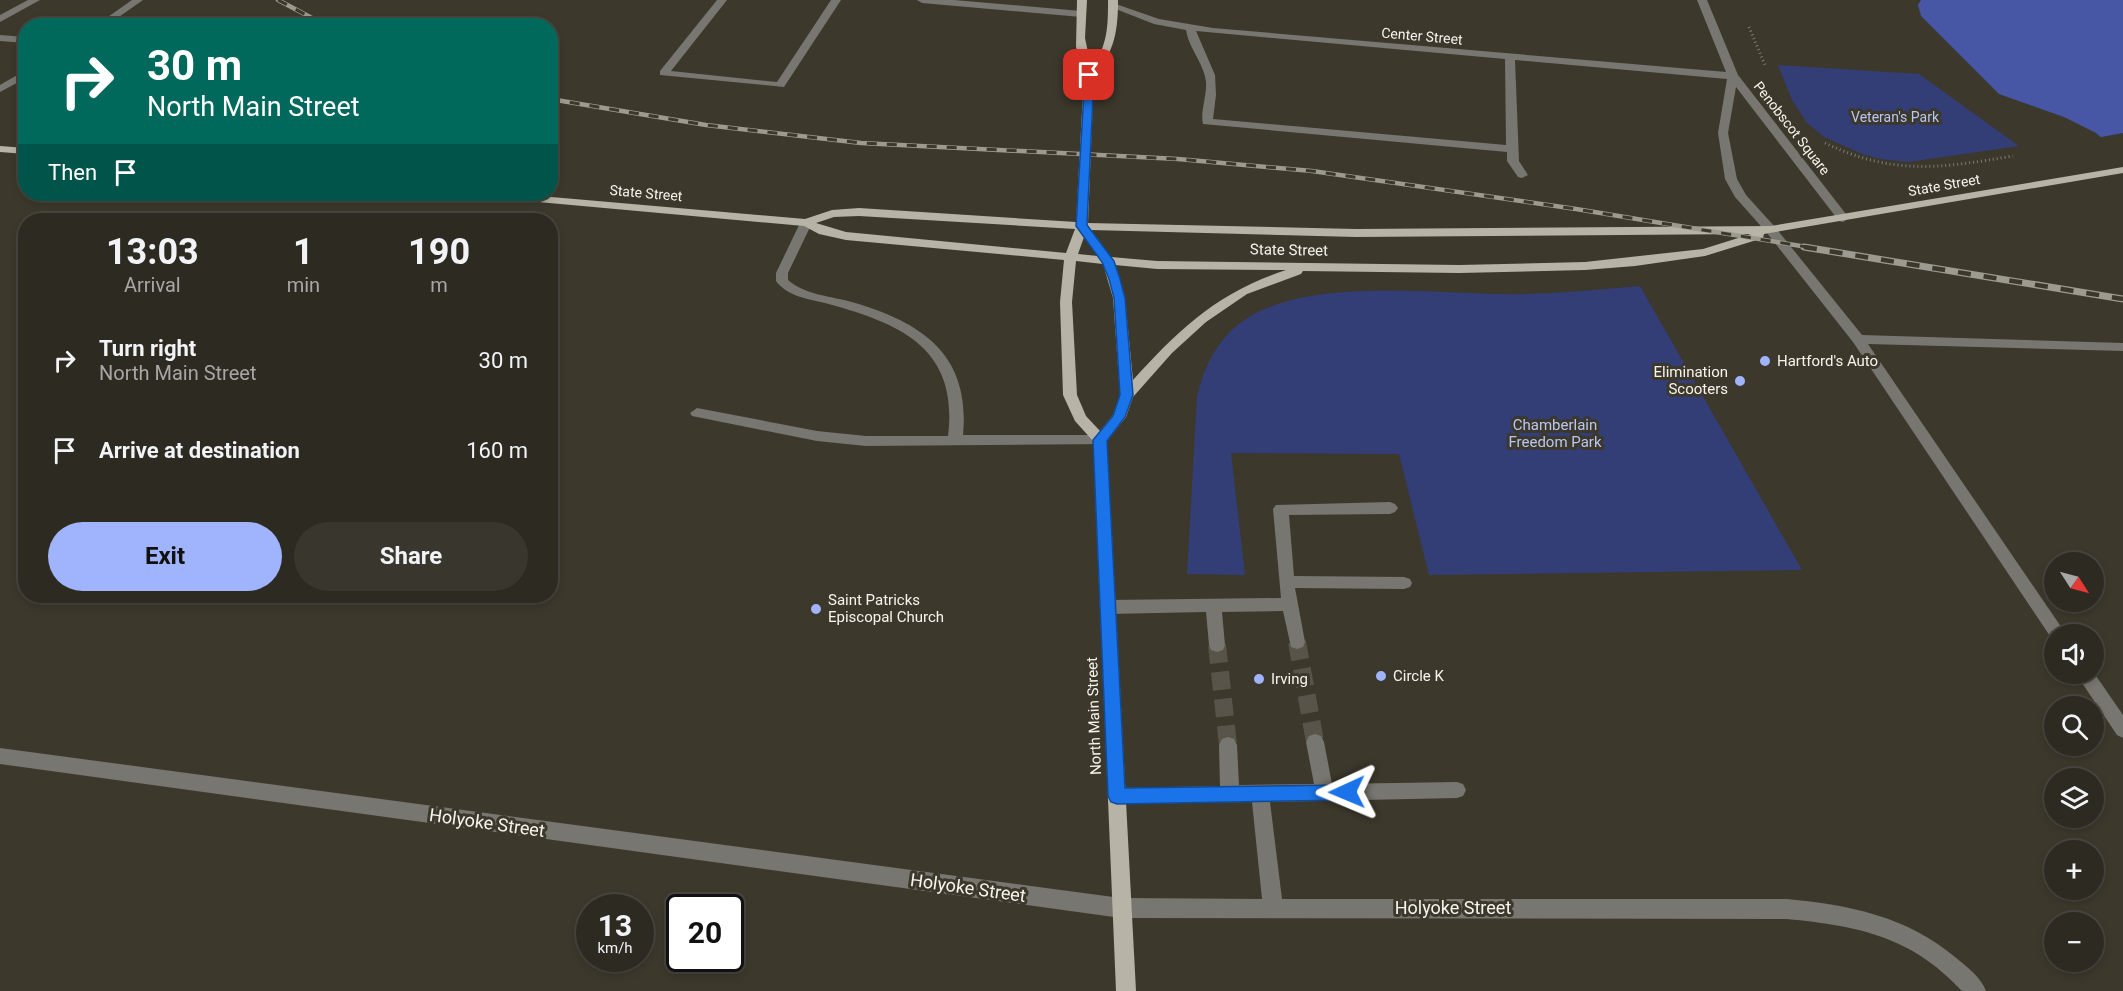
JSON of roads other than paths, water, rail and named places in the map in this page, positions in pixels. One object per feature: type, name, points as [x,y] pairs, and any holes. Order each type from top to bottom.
[{"type":"main road","points":[[1082,0],[1080,46],[1084,65],[1089,75],[1082,226],[1070,258],[1066,302],[1070,395],[1080,418],[1100,440],[1119,417],[1127,395],[1183,336],[1214,309],[1265,282],[1312,267]]},
{"type":"main road","points":[[1089,75],[1106,57],[1110,48],[1113,3]]},
{"type":"main road","points":[[0,149],[18,150]]},
{"type":"main road","name":"State Street","points":[[558,201],[806,223],[824,231],[846,236],[1157,265],[1459,269],[1615,264],[1705,252],[1771,230],[2123,170]]},
{"type":"main road","name":"State Street","points":[[806,223],[832,214],[859,212],[1082,226],[1356,233],[1771,230]]},
{"type":"main road","points":[[1082,226],[1108,261],[1119,298],[1127,395]]},
{"type":"main road","name":"North Main Street","points":[[1100,440],[1125,991]]},
{"type":"street","points":[[0,19],[35,0]]},
{"type":"street","points":[[111,18],[138,0]]},
{"type":"street","points":[[722,0],[664,73],[780,85],[836,0]]},
{"type":"street","points":[[922,0],[1081,14]]},
{"type":"street","points":[[1702,0],[1733,76]]},
{"type":"street","name":"Center Street","points":[[1113,3],[1157,22],[1191,28],[1733,76]]},
{"type":"street","points":[[1191,28],[1193,42],[1211,77],[1212,87],[1207,122],[1512,149]]},
{"type":"street","points":[[0,38],[18,39]]},
{"type":"street","points":[[1510,57],[1512,149],[1514,161],[1522,175]]},
{"type":"street","name":"Penobscot Square","points":[[1733,76],[1843,218]]},
{"type":"street","name":"Penobscot Square","points":[[1733,76],[1723,133],[1731,179],[1745,203],[1771,230],[1858,339],[2051,624]]},
{"type":"street","points":[[0,89],[18,78]]},
{"type":"street","points":[[806,223],[782,273],[782,280],[795,291],[859,308],[896,322],[925,342],[948,370],[955,388],[957,408],[955,441]]},
{"type":"street","points":[[1858,339],[2123,347]]},
{"type":"street","points":[[697,413],[841,439],[1100,440]]},
{"type":"street","points":[[1298,642],[1286,582],[1281,509],[1390,508]]},
{"type":"street","points":[[1286,582],[1404,583]]},
{"type":"street","points":[[1108,607],[1290,604]]},
{"type":"street","points":[[1213,605],[1217,645]]},
{"type":"street","points":[[2092,684],[2123,730]]},
{"type":"street","points":[[1315,742],[1325,793]]},
{"type":"street","points":[[1228,745],[1230,794]]},
{"type":"street","name":"Holyoke Street","points":[[0,756],[1121,908],[1787,909],[1835,914],[1878,924],[1906,937],[1935,955],[1976,991]]},
{"type":"street","points":[[1117,796],[1456,790]]},
{"type":"street","points":[[1260,793],[1273,908]]},
{"type":"tunnel","points":[[1297,642],[1315,742]]},
{"type":"tunnel","points":[[1217,645],[1228,745]]},
{"type":"railway","points":[[278,0],[312,18]]},
{"type":"railway","points":[[558,100],[706,125],[861,143],[1178,159],[1312,171],[1576,209],[1813,248]]},
{"type":"railway","points":[[1804,247],[2123,299]]},
{"type":"place","name":"Hartford's Auto","points":[[1765,361]]},
{"type":"place","name":"Elimination Scooters","points":[[1740,381]]},
{"type":"place","name":"Saint Patricks Episcopal Church","points":[[816,609]]},
{"type":"place","name":"Circle K","points":[[1381,676]]},
{"type":"place","name":"Irving","points":[[1259,679]]},
{"type":"park label","name":"Veteran's Park","points":[[1895,117]]},
{"type":"park label","name":"Chamberlain Freedom Park","points":[[1555,434]]}]
